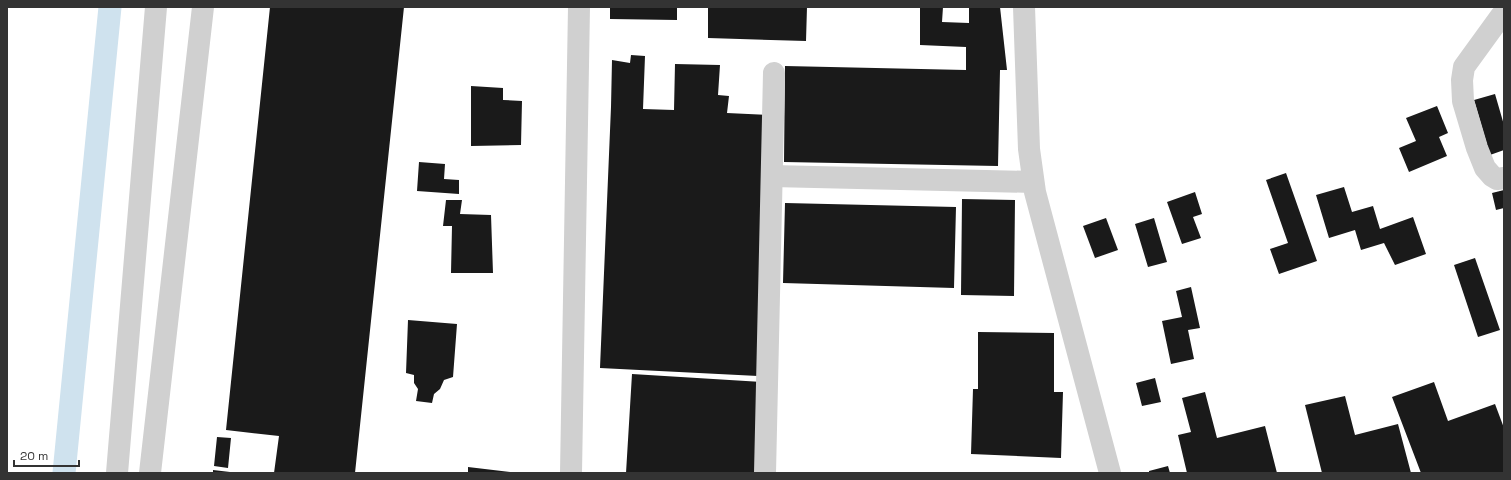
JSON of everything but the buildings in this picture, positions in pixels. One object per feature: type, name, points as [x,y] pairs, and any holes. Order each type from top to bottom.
[{"type":"street","points":[[117,473],[156,7]]},
{"type":"street","points":[[150,473],[203,7]]},
{"type":"street","points":[[571,473],[579,7]]},
{"type":"street","points":[[1024,7],[1029,149],[1034,192],[1110,473]]},
{"type":"street","points":[[1501,16],[1464,67],[1462,80],[1463,101],[1476,148],[1485,168],[1497,179],[1504,178]]},
{"type":"street","points":[[766,473],[774,73]]},
{"type":"street","points":[[772,176],[1033,182]]},
{"type":"waterway","points":[[64,473],[110,7]]}]
